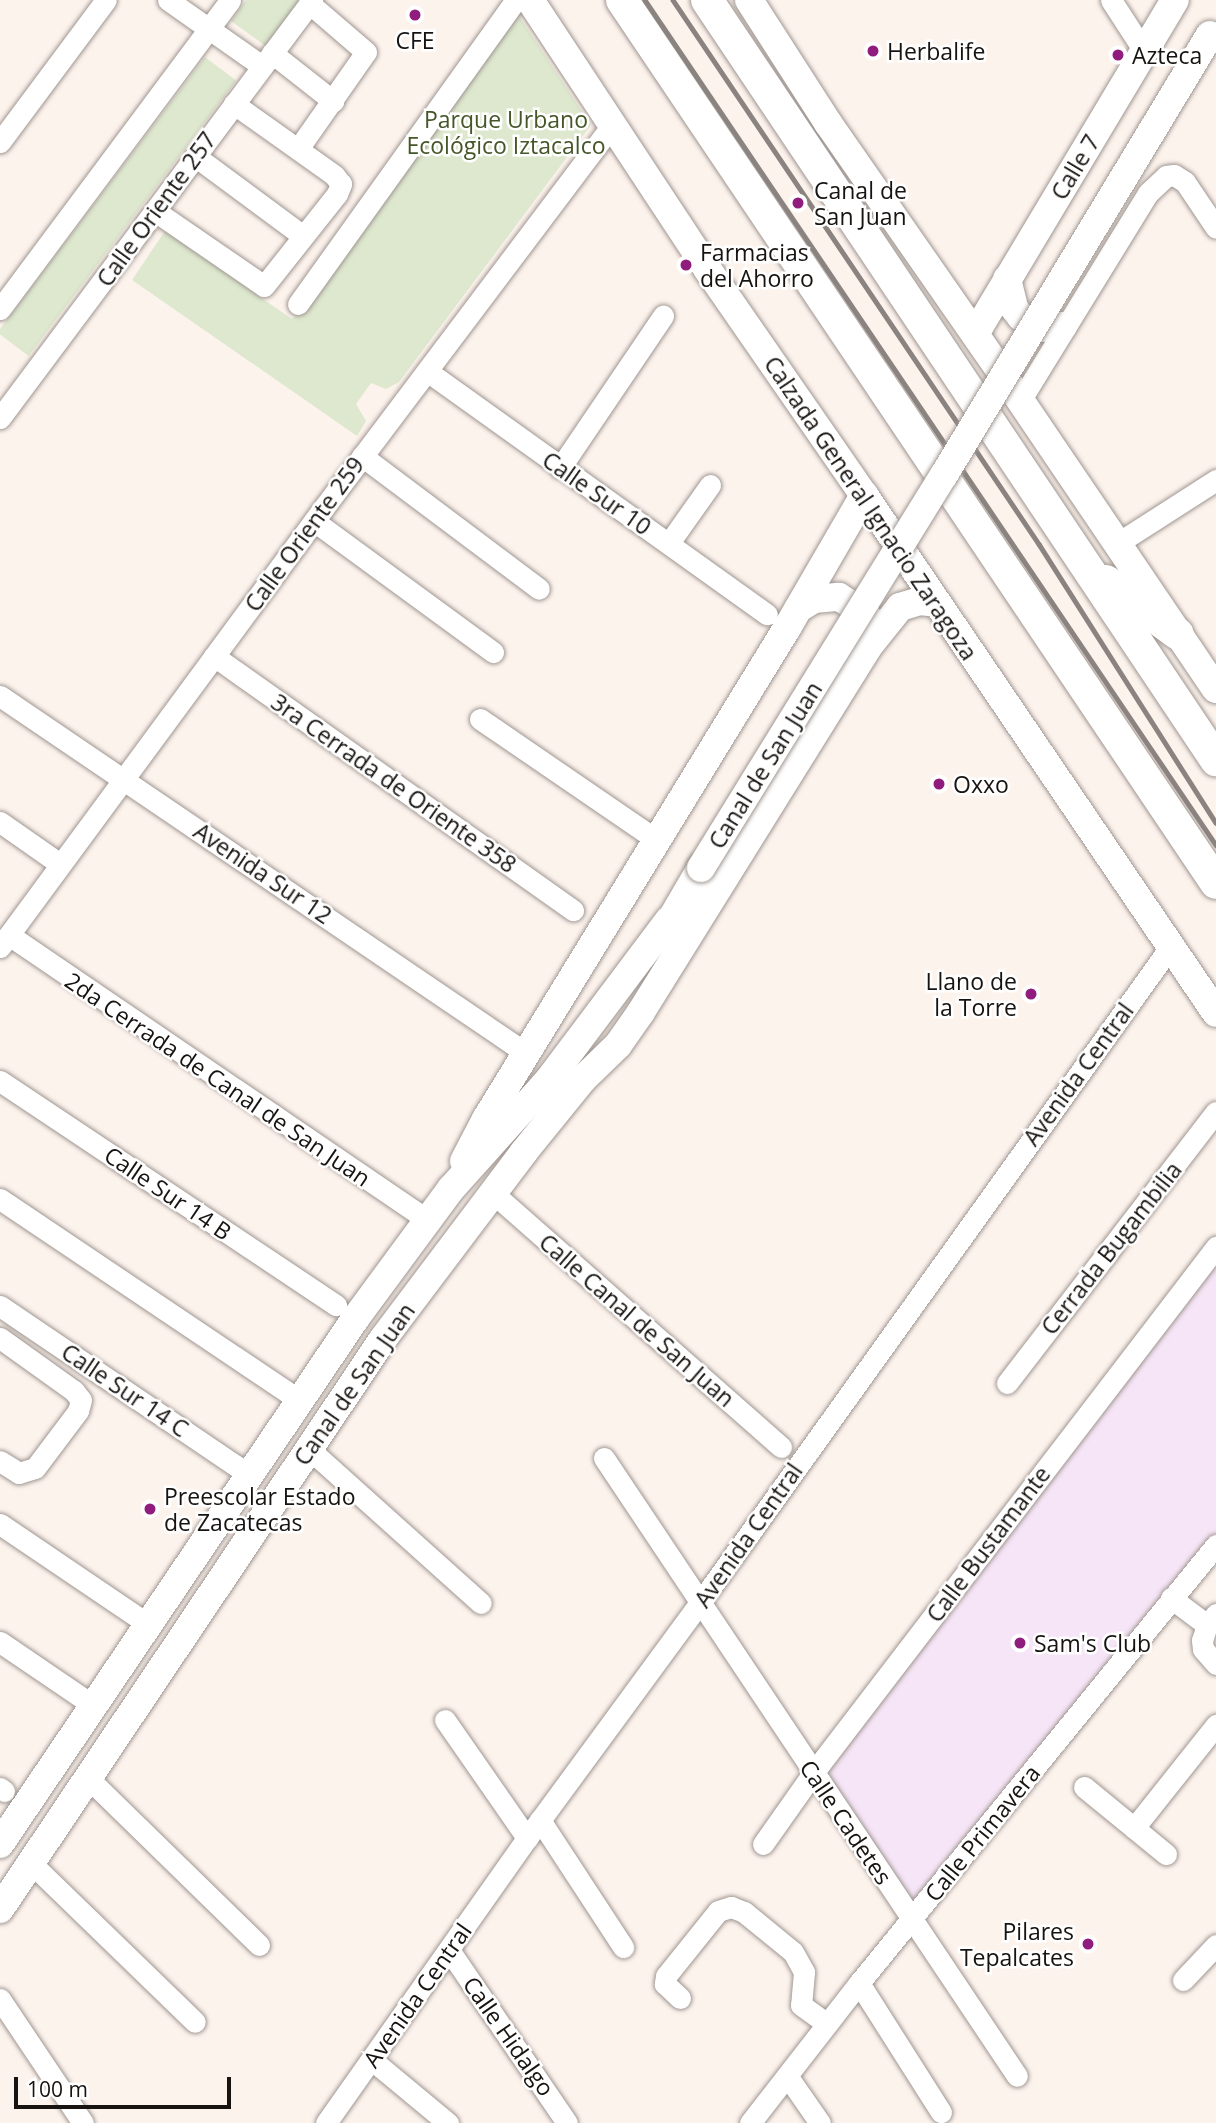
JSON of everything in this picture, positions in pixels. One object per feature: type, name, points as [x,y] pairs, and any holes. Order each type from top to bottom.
[{"type":"highway","points":[[622,0],[1216,883]]},
{"type":"highway","points":[[706,0],[1216,760]]},
{"type":"highway","points":[[1088,568],[1178,634]]},
{"type":"main road","name":"Calzada General Ignacio Zaragoza","points":[[530,0],[705,266],[1216,1013]]},
{"type":"main road","points":[[749,0],[828,123],[975,334],[1216,690]]},
{"type":"main road","name":"Calle 7","points":[[975,334],[1175,0]]},
{"type":"main road","name":"Canal de San Juan","points":[[0,1844],[94,1706],[140,1620],[250,1475],[355,1319],[451,1189],[548,1081],[669,920],[944,475],[1213,30]]},
{"type":"main road","points":[[1007,279],[1014,308],[1021,317],[1040,328],[1063,326]]},
{"type":"main road","name":"Canal de San Juan","points":[[451,1189],[475,1136],[798,609],[864,495]]},
{"type":"main road","points":[[798,609],[814,599],[826,597],[839,597],[854,604],[866,614],[870,624],[868,647]]},
{"type":"main road","name":"Canal de San Juan","points":[[0,1909],[383,1339],[493,1193],[583,1079],[618,1045],[641,1012],[868,647],[900,607],[920,601],[936,603]]},
{"type":"main road","name":"Canal de San Juan","points":[[583,1079],[642,978],[669,920]]},
{"type":"street","points":[[0,142],[106,0]]},
{"type":"street","points":[[168,0],[209,29],[267,60],[333,101]]},
{"type":"street","points":[[0,309],[230,0]]},
{"type":"street","points":[[298,304],[516,0]]},
{"type":"street","points":[[1111,0],[1144,51]]},
{"type":"street","points":[[298,149],[366,52],[310,2]]},
{"type":"street","name":"Calle Oriente 257","points":[[0,418],[310,2]]},
{"type":"street","points":[[155,211],[264,286],[337,194],[341,184],[334,175],[234,104]]},
{"type":"street","name":"Calle Oriente 259","points":[[4,941],[362,456],[613,124]]},
{"type":"street","points":[[195,156],[303,236]]},
{"type":"street","points":[[1020,401],[1063,326],[1148,193],[1166,176],[1174,175],[1185,182],[1216,228]]},
{"type":"street","points":[[559,468],[663,316]]},
{"type":"street","name":"Calle Sur 10","points":[[427,371],[559,468],[767,614]]},
{"type":"street","points":[[362,456],[539,589]]},
{"type":"street","points":[[1118,543],[1216,480]]},
{"type":"street","points":[[669,543],[710,485]]},
{"type":"street","points":[[314,522],[493,652]]},
{"type":"street","name":"3ra Cerrada de Oriente 358","points":[[214,656],[573,910]]},
{"type":"street","name":"Avenida Sur 12","points":[[0,696],[526,1053]]},
{"type":"street","points":[[480,719],[657,840]]},
{"type":"street","points":[[0,822],[60,863]]},
{"type":"street","name":"2da Cerrada de Canal de San Juan","points":[[4,941],[429,1221]]},
{"type":"street","name":"Avenida Central","points":[[336,2119],[372,2060],[527,1838],[699,1604],[1170,947]]},
{"type":"street","name":"Calle Sur 14 B","points":[[0,1081],[336,1305]]},
{"type":"street","name":"Cerrada Bugambilia","points":[[1007,1383],[1216,1112]]},
{"type":"street","name":"Calle Canal de San Juan","points":[[493,1193],[781,1447]]},
{"type":"street","points":[[0,1199],[299,1400]]},
{"type":"street","name":"Calle Bustamante","points":[[762,1844],[813,1773],[1216,1247]]},
{"type":"street","name":"Calle Sur 14 C","points":[[0,1306],[250,1475]]},
{"type":"street","points":[[0,1461],[19,1472],[35,1468],[78,1412],[81,1400],[74,1391],[2,1339],[20,1319]]},
{"type":"street","points":[[308,1448],[481,1603]]},
{"type":"street","name":"Calle Cadetes","points":[[604,1458],[699,1604],[1017,2076]]},
{"type":"street","points":[[0,1524],[140,1620]]},
{"type":"street","name":"Calle Primavera","points":[[750,2123],[859,1983],[1216,1545]]},
{"type":"street","points":[[1171,1598],[1211,1619],[1203,1649],[1216,1664]]},
{"type":"street","points":[[0,1642],[94,1706]]},
{"type":"street","points":[[445,1720],[527,1838]]},
{"type":"street","points":[[1134,1828],[1216,1725]]},
{"type":"street","points":[[88,1778],[258,1945]]},
{"type":"street","points":[[1084,1787],[1166,1854]]},
{"type":"street","points":[[540,1820],[623,1947]]},
{"type":"street","points":[[31,1863],[195,2022]]},
{"type":"street","points":[[680,1998],[665,1984],[666,1976],[719,1911],[731,1907],[744,1912],[793,1952],[804,1972],[801,2005],[827,2024]]},
{"type":"street","points":[[1183,1980],[1216,1945]]},
{"type":"street","name":"Calle Hidalgo","points":[[449,1951],[568,2123]]},
{"type":"street","points":[[859,1983],[941,2112]]},
{"type":"street","points":[[0,1999],[83,2123]]},
{"type":"street","points":[[372,2060],[449,2123]]},
{"type":"street","points":[[788,2077],[820,2123]]},
{"type":"shaded area","points":[[1216,1257],[1216,1534],[913,1909],[823,1771]]},
{"type":"green space","points":[[246,0],[304,0],[270,49],[231,21]]},
{"type":"green space","name":"Parque Urbano Ecológico Iztacalco","points":[[515,10],[591,125],[399,382],[386,389],[371,383],[356,404],[366,421],[357,436],[132,280],[165,231],[292,319]]},
{"type":"green space","points":[[205,57],[236,80],[29,356],[0,335],[0,329]]},
{"type":"railway","points":[[645,0],[1216,845]]},
{"type":"railway","points":[[673,0],[1039,544],[1216,823]]},
{"type":"place","name":"CFE","points":[[415,15]]},
{"type":"place","name":"Herbalife","points":[[873,51]]},
{"type":"place","name":"Azteca","points":[[1118,55]]},
{"type":"place","name":"Canal de San Juan","points":[[798,203]]},
{"type":"place","name":"Farmacias del Ahorro","points":[[686,265]]},
{"type":"place","name":"Oxxo","points":[[939,784]]},
{"type":"place","name":"Llano de la Torre","points":[[1031,994]]},
{"type":"place","name":"Preescolar Estado de Zacatecas","points":[[150,1509]]},
{"type":"place","name":"Sam's Club","points":[[1020,1643]]},
{"type":"place","name":"Pilares Tepalcates","points":[[1088,1944]]}]
